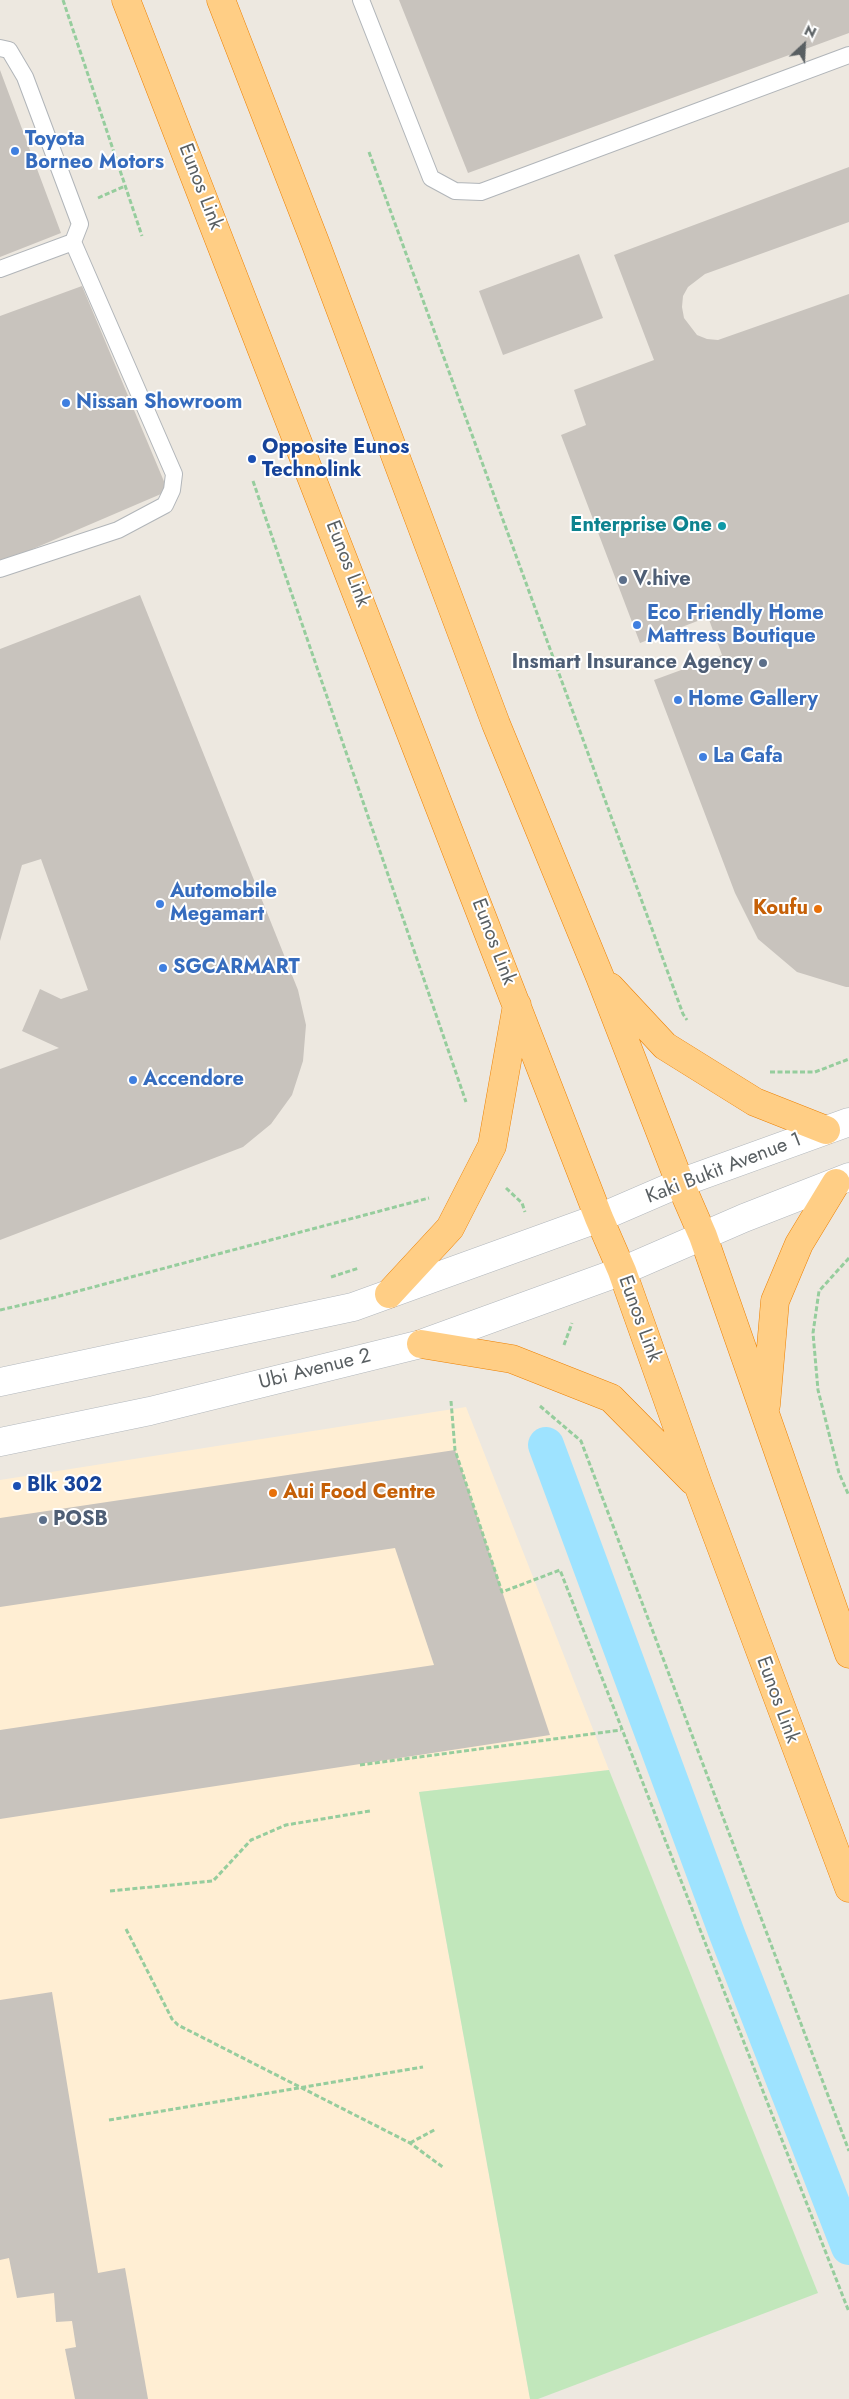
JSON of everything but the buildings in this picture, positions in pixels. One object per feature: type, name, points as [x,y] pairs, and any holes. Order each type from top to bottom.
[{"type":"highway","name":"Eunos Link","points":[[126,0],[599,1218],[622,1271],[698,1485],[849,1888]]},
{"type":"highway","points":[[221,0],[315,242],[496,724],[600,977],[680,1183],[703,1236],[849,1654]]},
{"type":"highway","points":[[600,977],[665,1046],[755,1102],[838,1126]]},
{"type":"highway","points":[[389,1294],[450,1228],[492,1146],[517,1005]]},
{"type":"highway","points":[[765,1414],[775,1301],[798,1244],[843,1180]]},
{"type":"highway","points":[[420,1344],[512,1358],[611,1398],[698,1485]]},
{"type":"main road","name":"Kaki Bukit Avenue 1","points":[[599,1218],[680,1183],[838,1126]]},
{"type":"main road","points":[[622,1271],[703,1236],[843,1180]]},
{"type":"main road","points":[[0,1382],[353,1308],[599,1218]]},
{"type":"main road","name":"Ubi Avenue 2","points":[[0,1442],[150,1411],[420,1344],[622,1271]]},
{"type":"lane","points":[[362,0],[431,178],[455,191],[481,192],[849,55]]},
{"type":"lane","points":[[0,48],[9,50],[25,77],[80,224],[72,242],[0,269]]},
{"type":"lane","points":[[0,569],[118,530],[165,505],[172,490],[174,474],[72,242]]},
{"type":"path","points":[[63,0],[142,236]]},
{"type":"path","points":[[369,152],[683,1014],[688,1021]]},
{"type":"path","points":[[254,481],[468,1108]]},
{"type":"path","points":[[764,1072],[815,1072],[849,1058]]},
{"type":"path","points":[[0,1310],[52,1298],[433,1197]]},
{"type":"path","points":[[849,1258],[819,1291],[813,1333],[818,1390],[839,1473],[849,1496]]},
{"type":"path","points":[[329,1277],[365,1266]]},
{"type":"path","points":[[451,1401],[455,1450],[502,1592],[560,1570],[849,2312]]},
{"type":"path","points":[[539,1406],[581,1441],[849,2151]]},
{"type":"path","points":[[360,1765],[621,1730]]},
{"type":"path","points":[[110,1891],[213,1881],[251,1840],[277,1828],[370,1811]]},
{"type":"path","points":[[126,1929],[172,2019],[178,2025],[410,2143],[444,2168]]},
{"type":"path","points":[[109,2120],[423,2067]]},
{"type":"path","points":[[410,2143],[436,2129]]},
{"type":"shaded area","points":[[466,1407],[609,1770],[419,1792],[530,2399],[0,2399],[0,1480]]},
{"type":"green space","points":[[609,1770],[818,2293],[538,2399],[530,2399],[419,1792]]},
{"type":"waterway","points":[[546,1445],[727,1934],[849,2247]]},
{"type":"place","name":"Toyota Borneo Motors","points":[[15,151]]},
{"type":"place","name":"Nissan Showroom","points":[[66,403]]},
{"type":"place","name":"Opposite Eunos Technolink","points":[[252,459]]},
{"type":"place","name":"Enterprise One","points":[[722,526]]},
{"type":"place","name":"V.hive","points":[[623,580]]},
{"type":"place","name":"Eco Friendly Home Mattress Boutique","points":[[637,625]]},
{"type":"place","name":"Insmart Insurance Agency","points":[[763,663]]},
{"type":"place","name":"Home Gallery","points":[[678,700]]},
{"type":"place","name":"La Cafa","points":[[703,757]]},
{"type":"place","name":"Automobile Megamart","points":[[160,904]]},
{"type":"place","name":"Koufu","points":[[818,909]]},
{"type":"place","name":"SGCARMART","points":[[163,968]]},
{"type":"place","name":"Accendore","points":[[133,1080]]},
{"type":"place","name":"Blk 302","points":[[17,1486]]},
{"type":"place","name":"Aui Food Centre","points":[[273,1493]]},
{"type":"place","name":"POSB","points":[[43,1520]]}]
